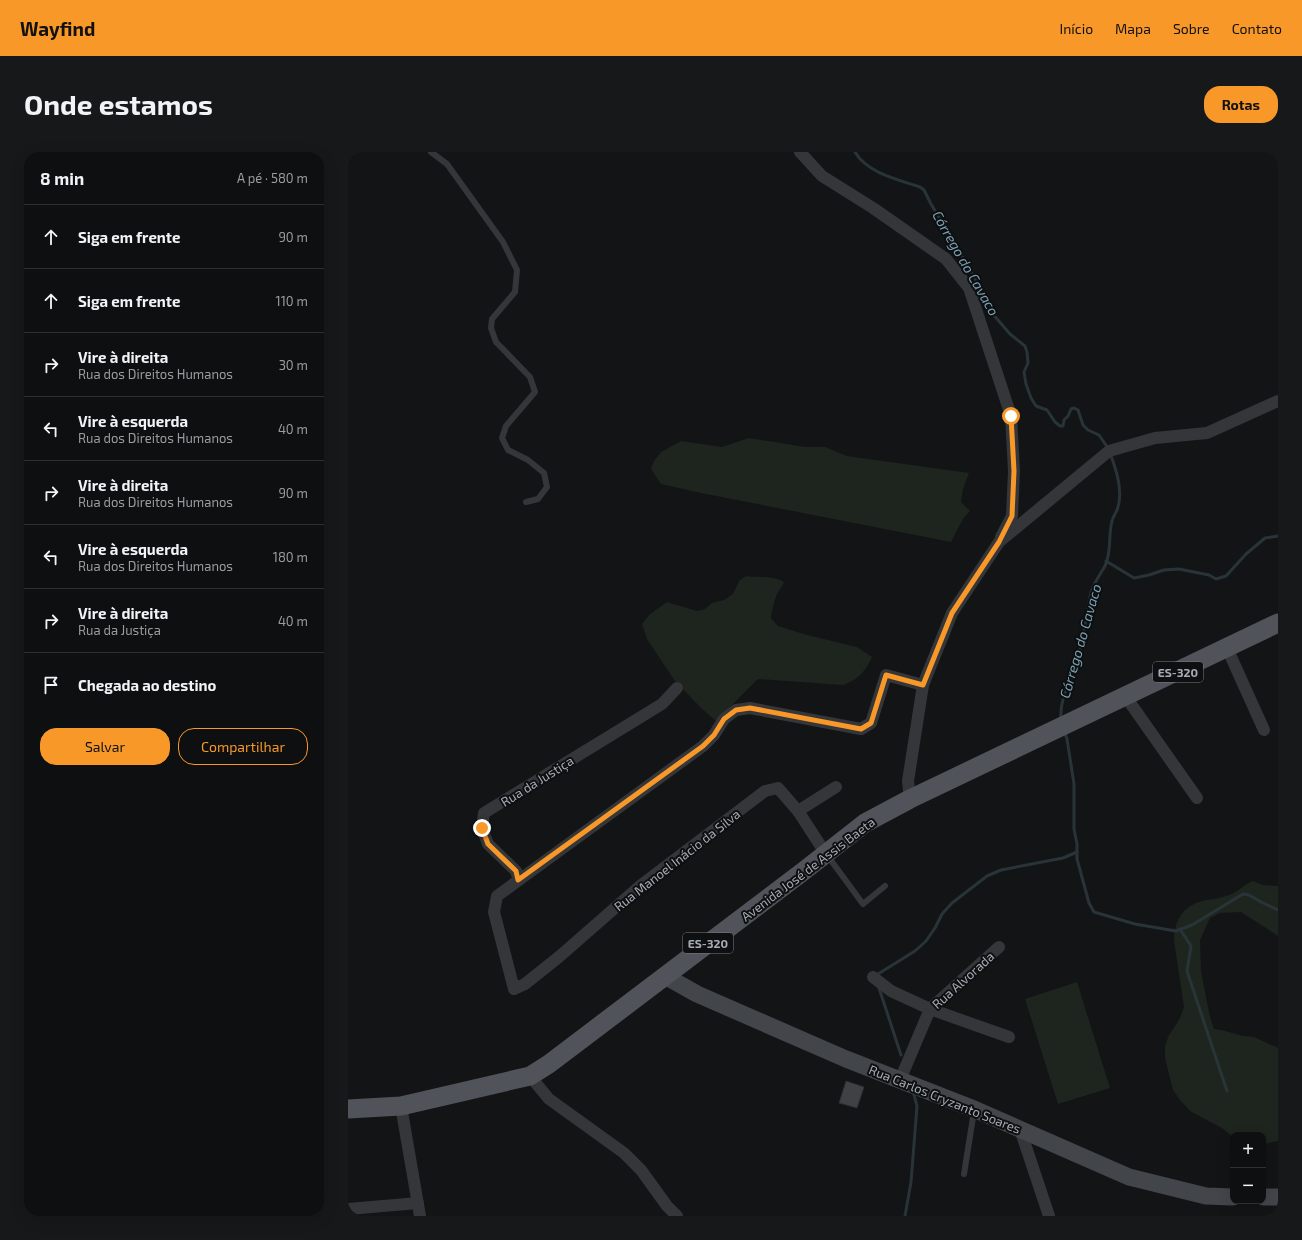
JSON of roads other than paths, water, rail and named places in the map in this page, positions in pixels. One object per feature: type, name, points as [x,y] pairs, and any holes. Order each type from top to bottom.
[{"type":"main road","name":"Avenida José de Assis Baeta","points":[[348,1109],[401,1106],[530,1076],[665,976],[865,823],[910,799],[1278,623]]},
{"type":"street","points":[[800,152],[822,176],[873,208],[946,259],[969,288],[1011,416],[1014,471],[1012,516],[999,542],[952,613],[923,685],[908,781],[910,799]]},
{"type":"street","points":[[999,542],[1109,451],[1155,438],[1207,433],[1278,401]]},
{"type":"street","points":[[1227,648],[1264,730]]},
{"type":"street","points":[[518,880],[703,746],[714,735],[724,719],[736,710],[750,708],[861,729],[871,723],[886,675],[923,685]]},
{"type":"street","name":"Rua da Justiça","points":[[518,880],[516,871],[488,844],[482,828],[484,813],[662,704],[677,688]]},
{"type":"street","points":[[1126,697],[1197,798]]},
{"type":"street","points":[[798,811],[836,787]]},
{"type":"street","name":"Rua Manoel Inácio da Silva","points":[[518,880],[497,896],[494,912],[514,989],[525,984],[560,956],[640,886],[765,791],[778,788],[798,811],[826,854]]},
{"type":"street","name":"Rua Alvorada","points":[[900,1080],[930,1009],[999,947]]},
{"type":"street","name":"Rua Carlos Cryzanto Soares","points":[[665,976],[704,997],[846,1059],[974,1109],[1129,1176],[1206,1196],[1230,1197]]},
{"type":"street","points":[[873,977],[891,991],[930,1009],[1009,1037]]},
{"type":"street","points":[[530,1076],[549,1099],[624,1153],[641,1170],[667,1206],[677,1216]]},
{"type":"street","points":[[401,1106],[420,1216]]},
{"type":"street","points":[[1020,1129],[1049,1216]]},
{"type":"street","points":[[1266,1197],[1278,1197]]},
{"type":"street","points":[[348,1209],[418,1203]]},
{"type":"lane","points":[[431,152],[447,164],[503,242],[517,270],[514,292],[492,319],[491,328],[496,342],[530,377],[535,392],[506,426],[502,438],[508,450],[528,460],[544,473],[546,487],[538,499],[526,502]]},
{"type":"lane","points":[[826,854],[864,904],[885,886]]},
{"type":"lane","points":[[964,1174],[974,1109]]},
{"type":"waterway","name":"Córrego do Cavaco","points":[[855,152],[867,165],[884,175],[920,187],[924,190],[990,304],[991,312],[1010,334],[1025,346],[1028,363],[1024,372],[1026,384],[1031,398],[1036,406],[1047,410],[1055,422],[1060,426],[1063,426],[1064,420],[1068,416],[1071,409],[1074,408],[1078,410],[1083,425],[1088,430],[1099,435],[1108,448]]},
{"type":"waterway","name":"Córrego do Cavaco","points":[[1061,720],[1064,694],[1081,645],[1092,589],[1107,560],[1111,526],[1119,500],[1120,494],[1118,480],[1110,453]]},
{"type":"waterway","points":[[1106,561],[1134,578],[1164,570],[1179,569],[1209,575],[1216,579],[1226,576],[1246,554],[1265,538],[1278,536]]},
{"type":"waterway","name":"Córrego do Cavaco","points":[[1065,733],[1074,784],[1074,829],[1077,844],[1077,859],[1089,903],[1094,912],[1135,924],[1176,931],[1192,925],[1243,894],[1249,895],[1278,910]]},
{"type":"waterway","points":[[878,974],[915,951],[926,941],[942,914],[952,903],[987,876],[1001,870],[1063,858],[1077,852]]},
{"type":"waterway","points":[[1180,929],[1191,946],[1187,971],[1227,1091]]},
{"type":"waterway","points":[[879,988],[901,1055]]},
{"type":"waterway","points":[[905,1216],[911,1182],[917,1106],[913,1091]]}]
